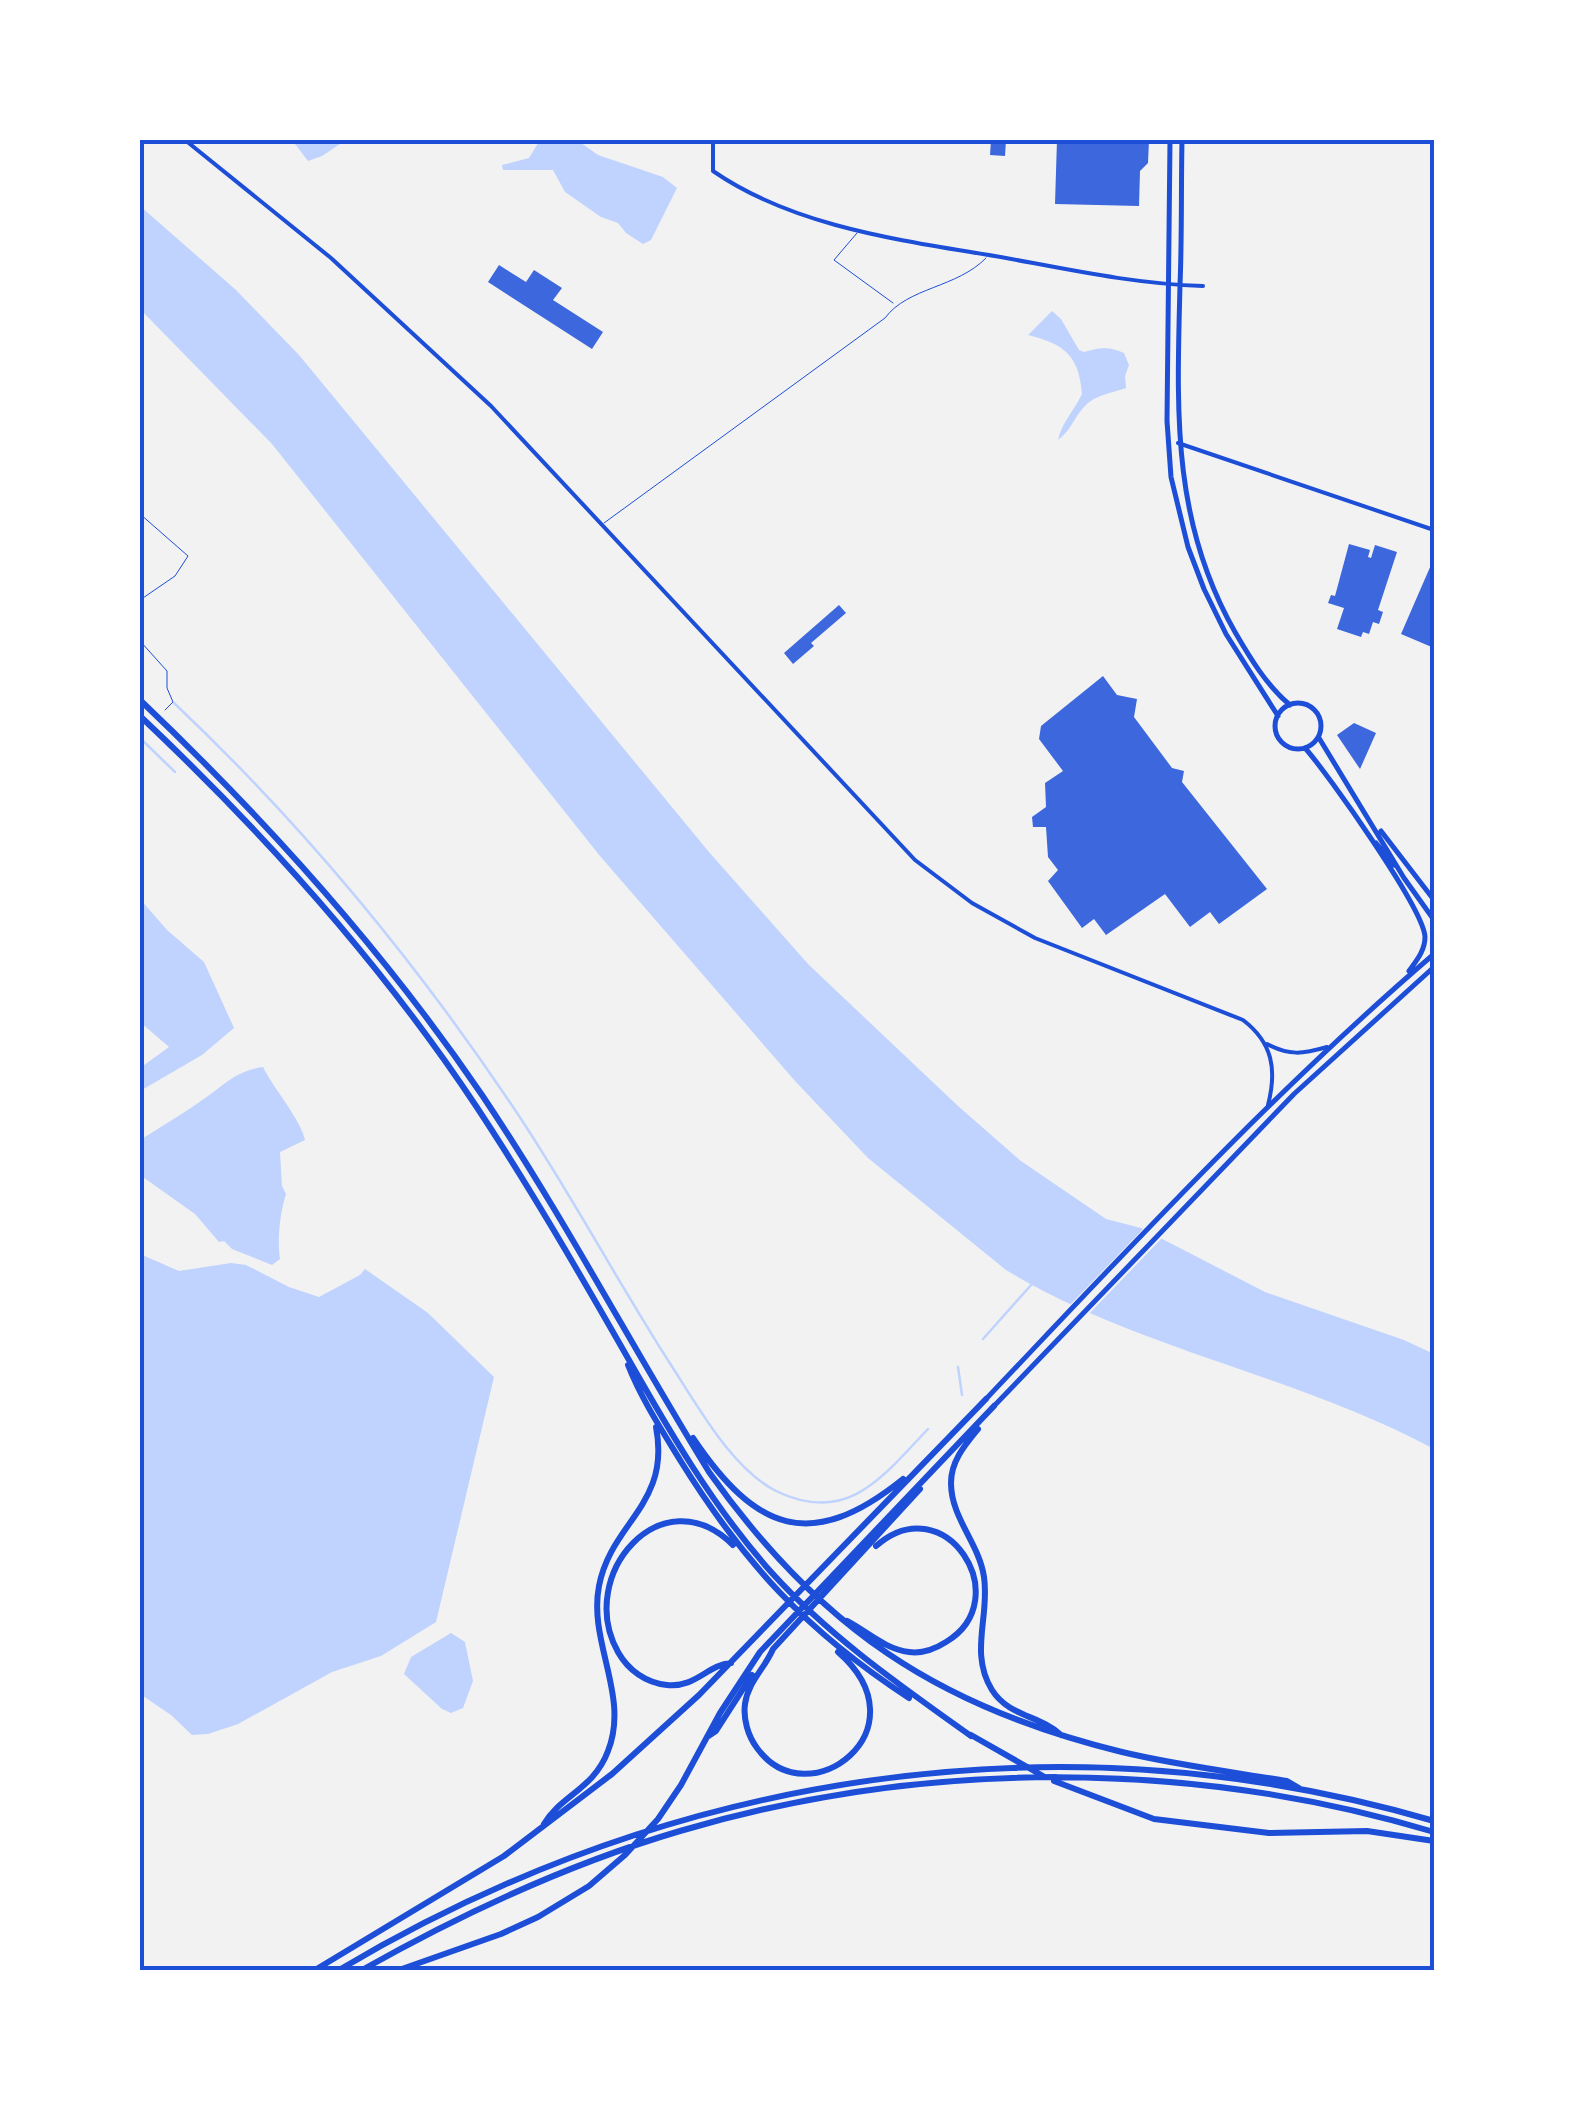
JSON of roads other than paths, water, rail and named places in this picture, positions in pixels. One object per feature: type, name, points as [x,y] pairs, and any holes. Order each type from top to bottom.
[{"type":"highway","points":[[140,700],[299,863],[416,1002],[536,1180],[718,1485],[782,1564],[837,1616],[893,1660],[960,1698],[1062,1736],[1124,1752],[1287,1781],[1299,1788]]},
{"type":"highway","points":[[140,716],[292,871],[407,1010],[512,1161],[701,1478],[772,1573],[827,1627],[894,1682],[971,1736]]},
{"type":"highway","points":[[625,1354],[628,1368],[655,1420],[721,1524],[765,1579],[863,1680],[870,1701],[864,1738],[852,1754],[822,1772],[792,1772],[774,1765],[750,1737],[744,1716],[745,1700],[773,1649]]},
{"type":"highway","points":[[656,1384],[724,1482],[754,1507],[780,1519],[808,1523],[850,1514],[873,1503],[924,1463]]},
{"type":"highway","points":[[315,1970],[464,1882],[542,1828],[652,1740],[986,1399]]},
{"type":"highway","points":[[399,1970],[538,1918],[589,1886],[640,1840],[682,1785],[706,1737],[760,1652],[991,1409]]},
{"type":"highway","points":[[991,1409],[957,1458],[951,1483],[956,1512],[980,1559],[985,1580],[981,1666],[990,1688],[1007,1707],[1054,1728],[1062,1736]]},
{"type":"highway","points":[[542,1828],[547,1818],[594,1777],[614,1733],[615,1707],[598,1626],[597,1596],[603,1569],[655,1480],[660,1452],[655,1420]]},
{"type":"highway","points":[[706,1737],[716,1731],[773,1649],[911,1502],[934,1470]]},
{"type":"highway","points":[[732,1662],[698,1680],[678,1685],[644,1678],[627,1665],[611,1636],[606,1608],[608,1586],[622,1556],[636,1540],[651,1529],[678,1522],[695,1522],[722,1534],[758,1571]]},
{"type":"highway","points":[[837,1616],[888,1647],[920,1652],[954,1637],[970,1615],[976,1590],[972,1570],[960,1548],[942,1534],[923,1529],[898,1532],[859,1558]]},
{"type":"highway","points":[[822,1635],[892,1687],[971,1736],[1036,1773],[1105,1803],[1154,1819],[1219,1828],[1268,1833],[1368,1831],[1434,1841]]},
{"type":"highway","points":[[339,1970],[473,1898],[593,1848],[698,1814],[784,1794],[924,1773],[1087,1766],[1190,1773],[1299,1788],[1434,1821]]},
{"type":"highway","points":[[362,1970],[475,1910],[606,1856],[701,1825],[851,1793],[970,1780],[1140,1780],[1285,1797],[1434,1832]]},
{"type":"main road","points":[[1170,140],[1168,446],[1180,519],[1195,568],[1215,613],[1278,716]]},
{"type":"main road","points":[[1182,140],[1178,443],[1190,524],[1209,579],[1250,656],[1274,690],[1290,704],[1303,704],[1317,713],[1322,728],[1318,738],[1305,748],[1291,748],[1280,741],[1275,727],[1278,716],[1290,704]]},
{"type":"main road","points":[[1318,738],[1372,821],[1434,900]]},
{"type":"main road","points":[[1305,748],[1434,920]]},
{"type":"main road","points":[[1372,821],[1404,878]]},
{"type":"main road","points":[[1363,826],[1424,932],[1420,955],[1401,982]]},
{"type":"main road","points":[[986,1399],[1268,1105],[1327,1047],[1434,954]]},
{"type":"main road","points":[[991,1409],[1325,1064],[1434,967]]},
{"type":"street","points":[[186,140],[331,258],[458,374],[915,860],[1004,923],[1085,960],[1232,1014],[1281,1052],[1300,1054],[1327,1047]]},
{"type":"street","points":[[713,140],[713,171],[774,203],[859,230],[1126,280],[1203,286]]},
{"type":"street","points":[[1178,443],[1434,530]]},
{"type":"street","points":[[1267,1044],[1274,1079],[1268,1105]]},
{"type":"lane","points":[[859,230],[834,260],[895,305]]},
{"type":"lane","points":[[601,525],[885,318],[895,305],[967,275],[989,256]]},
{"type":"water","points":[[292,140],[346,140],[308,161]]},
{"type":"water","points":[[540,140],[577,140],[598,155],[663,177],[677,188],[651,240],[643,244],[618,223],[601,217],[565,192],[553,170],[503,170],[502,165],[529,158]]},
{"type":"water","points":[[140,206],[236,290],[299,355],[709,852],[809,965],[1021,1161],[1106,1219],[1141,1228],[1265,1292],[1434,1354],[1434,1449],[1328,1401],[1164,1342],[1057,1298],[1006,1270],[868,1158],[795,1081],[600,856],[272,444],[140,309]]},
{"type":"water","points":[[1052,311],[1079,350],[1118,351],[1124,353],[1129,365],[1126,388],[1087,404],[1058,440],[1082,394],[1077,370],[1067,353],[1028,335]]},
{"type":"water","points":[[140,899],[167,930],[204,962],[234,1028],[202,1055],[140,1091],[140,1068],[169,1047],[140,1022]]},
{"type":"water","points":[[263,1067],[305,1140],[280,1152],[286,1194],[280,1226],[280,1259],[272,1265],[219,1242],[195,1214],[140,1175],[140,1140],[234,1077]]},
{"type":"water","points":[[140,1254],[179,1271],[231,1263],[246,1265],[319,1297],[365,1269],[428,1313],[494,1377],[436,1622],[381,1656],[332,1672],[238,1724],[208,1734],[192,1735],[140,1694]]},
{"type":"water","points":[[451,1633],[465,1642],[473,1681],[463,1708],[451,1713],[404,1674],[411,1657]]},
{"type":"waterway","points":[[174,703],[310,844],[434,995],[530,1133],[704,1417],[745,1468],[776,1491],[801,1500],[824,1503],[844,1499],[879,1478],[928,1429]]},
{"type":"waterway","points":[[140,738],[175,772]]},
{"type":"waterway","points":[[983,1339],[1032,1284]]},
{"type":"waterway","points":[[958,1367],[962,1395]]}]
